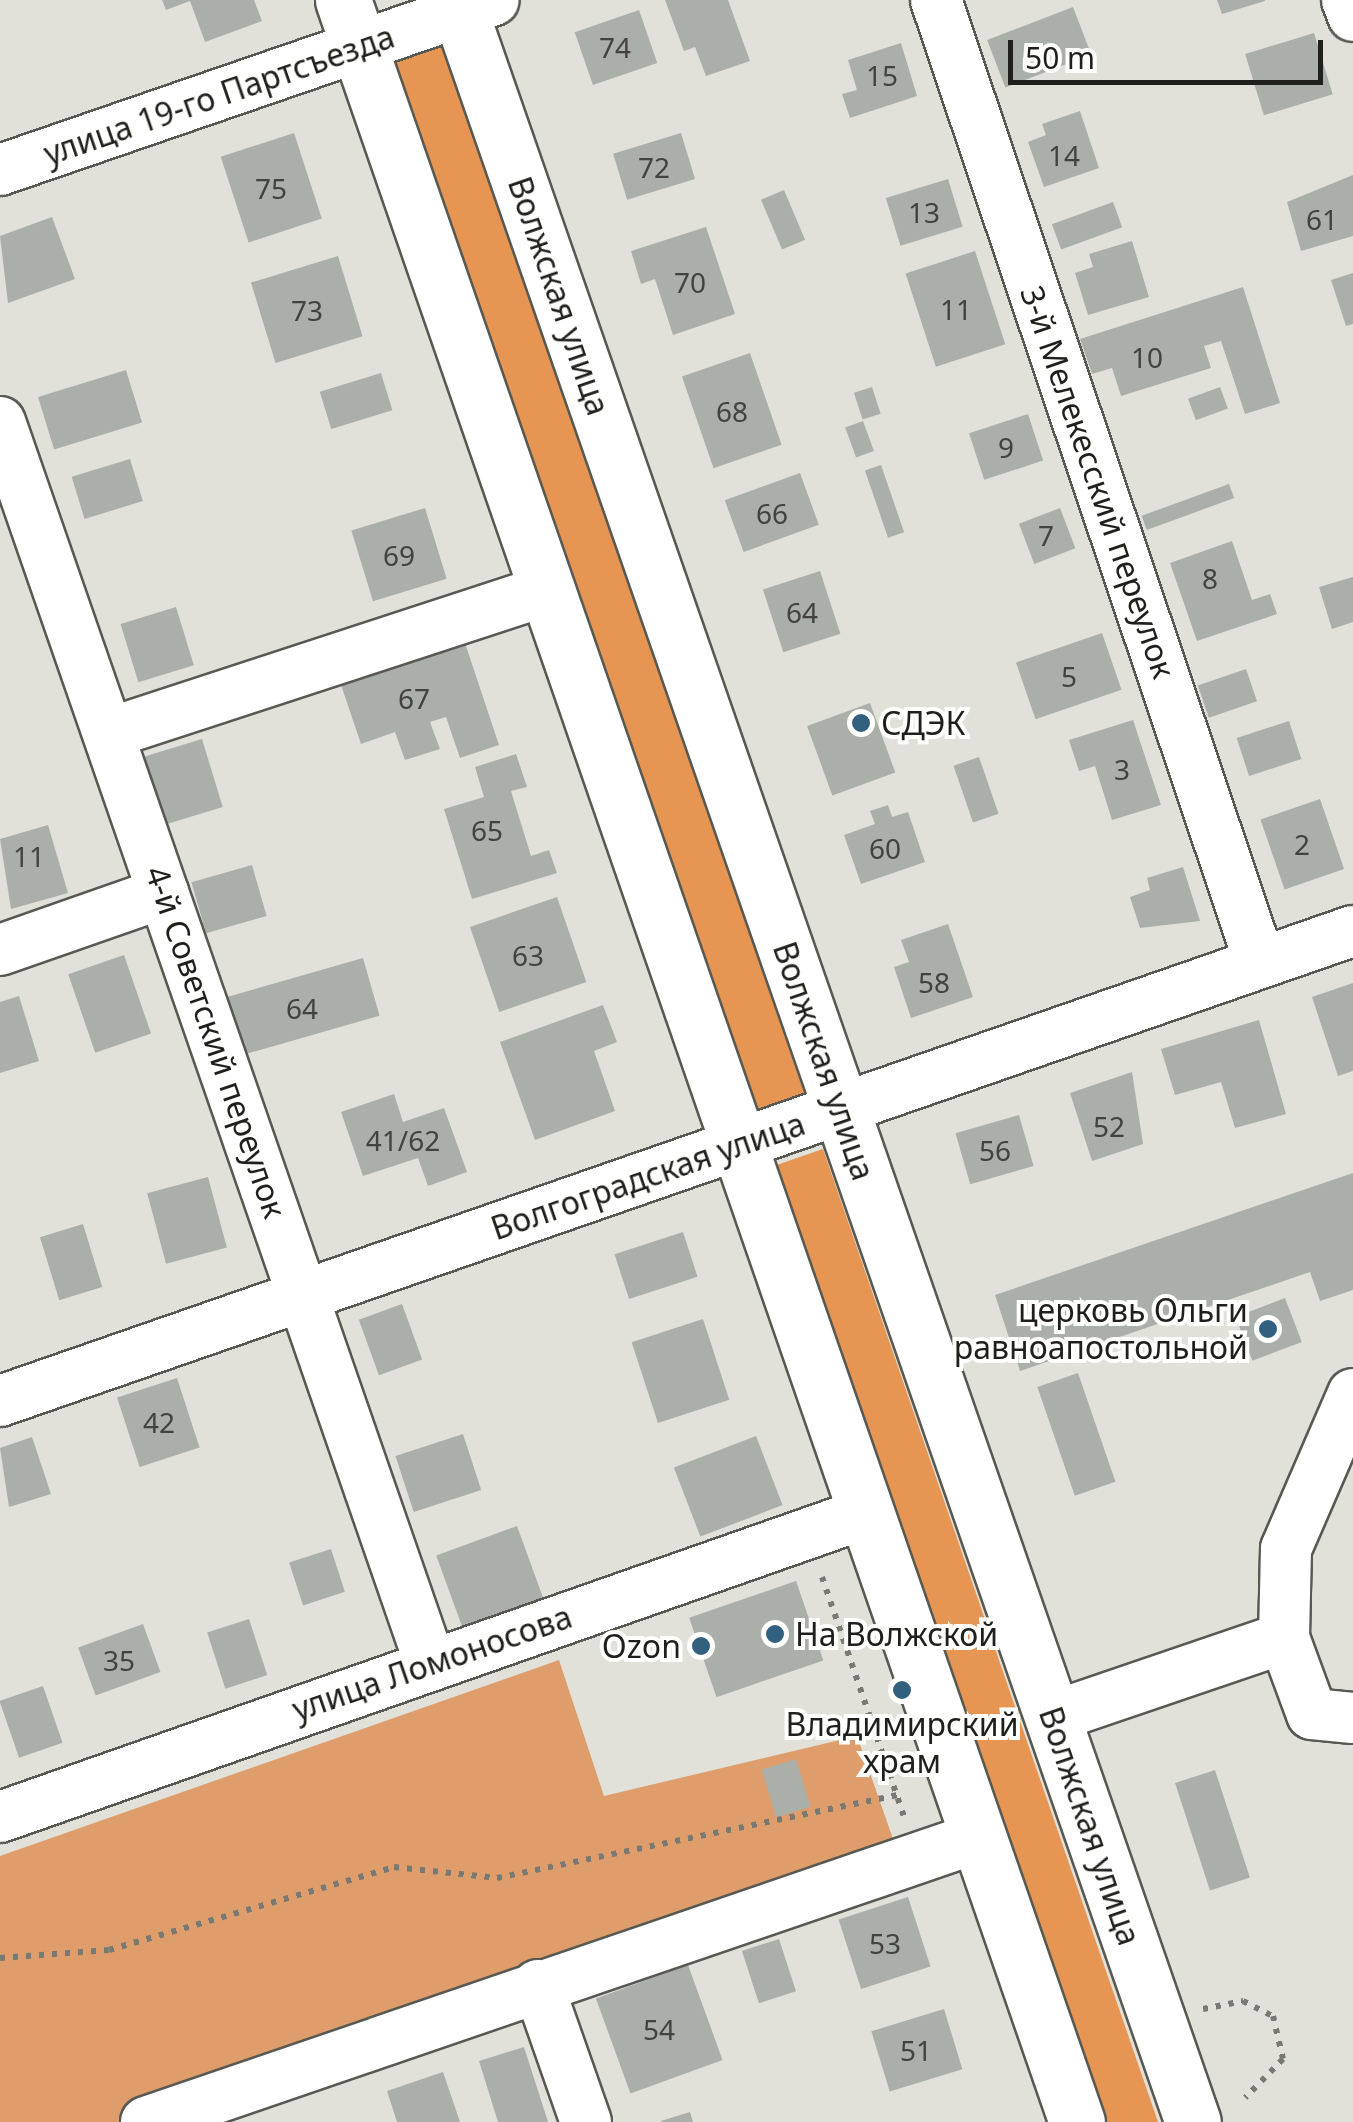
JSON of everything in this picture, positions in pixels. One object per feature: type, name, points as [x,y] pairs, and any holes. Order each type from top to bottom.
[{"type":"main road","name":"Волжская улица","points":[[470,4],[841,1109],[1193,2122]]},
{"type":"main road","points":[[352,24],[1077,2122]]},
{"type":"street","name":"3-й Мелекесский переулок","points":[[936,0],[1260,964]]},
{"type":"street","points":[[1347,0],[1353,16]]},
{"type":"street","name":"улица 19-го Партсъезда","points":[[0,170],[352,24],[470,4]]},
{"type":"street","name":"4-й Советский переулок","points":[[0,422],[21,556],[110,733],[430,1663]]},
{"type":"street","points":[[110,733],[548,590]]},
{"type":"street","points":[[0,950],[163,893]]},
{"type":"street","name":"Волгоградская улица","points":[[0,1401],[1353,931]]},
{"type":"street","points":[[1353,1394],[1286,1549],[1284,1638],[1312,1714],[1353,1718]]},
{"type":"street","name":"улица Ломоносова","points":[[0,1817],[866,1513]]},
{"type":"street","points":[[1052,1716],[1284,1638]]},
{"type":"street","points":[[146,2122],[978,1837]]},
{"type":"street","points":[[538,1986],[586,2122]]},
{"type":"path","points":[[808,1534],[918,1857]]},
{"type":"path","points":[[0,1958],[109,1950],[394,1867],[497,1878],[897,1795]]},
{"type":"path","points":[[1200,2010],[1243,2001],[1273,2016],[1283,2059],[1245,2098]]},
{"type":"shaded area","points":[[441,38],[809,1107],[752,1127],[383,58]]},
{"type":"shaded area","points":[[823,1149],[1158,2122],[1103,2122],[774,1166]]},
{"type":"shaded area","points":[[559,1660],[604,1796],[857,1736],[899,1856],[127,2122],[0,2122],[0,1856]]},
{"type":"building","points":[[162,0],[254,0],[262,21],[205,42],[190,1],[166,10]]},
{"type":"building","points":[[665,0],[728,0],[750,61],[706,76],[695,47],[684,51]]},
{"type":"building","points":[[1217,0],[1265,0],[1265,1],[1222,14]]},
{"type":"building","points":[[1073,7],[1091,55],[1005,88],[987,40]]},
{"type":"building","points":[[639,10],[657,63],[593,85],[575,32]]},
{"type":"building","points":[[1314,33],[1333,94],[1264,115],[1245,54]]},
{"type":"building","points":[[901,43],[917,96],[850,118],[842,94],[857,90],[848,60]]},
{"type":"building","points":[[1080,111],[1099,168],[1044,187],[1028,142],[1046,135],[1042,124]]},
{"type":"building","points":[[294,133],[322,219],[249,242],[221,157]]},
{"type":"building","points":[[681,133],[695,179],[627,200],[613,154]]},
{"type":"building","points":[[1353,175],[1353,236],[1301,251],[1287,202]]},
{"type":"building","points":[[948,179],[963,227],[900,246],[886,198]]},
{"type":"building","points":[[784,190],[805,240],[782,249],[761,200]]},
{"type":"building","points":[[1113,202],[1122,227],[1061,250],[1052,224]]},
{"type":"building","points":[[52,217],[75,279],[8,303],[0,236]]},
{"type":"building","points":[[706,227],[735,314],[673,335],[655,279],[641,284],[631,251]]},
{"type":"building","points":[[1132,241],[1149,297],[1088,315],[1075,273],[1093,267],[1089,254]]},
{"type":"building","points":[[975,251],[1005,344],[936,367],[906,274]]},
{"type":"building","points":[[338,256],[363,336],[276,363],[251,283]]},
{"type":"building","points":[[1353,273],[1353,324],[1346,326],[1331,280]]},
{"type":"building","points":[[1243,287],[1280,403],[1245,414],[1221,341],[1204,346],[1211,368],[1121,396],[1112,368],[1092,374],[1080,339]]},
{"type":"building","points":[[750,353],[782,445],[714,468],[682,376]]},
{"type":"building","points":[[126,370],[142,423],[54,449],[38,397]]},
{"type":"building","points":[[381,373],[392,410],[331,429],[320,392]]},
{"type":"building","points":[[872,387],[881,414],[863,420],[854,393]]},
{"type":"building","points":[[1220,387],[1228,409],[1196,420],[1188,399]]},
{"type":"building","points":[[1028,414],[1043,461],[984,480],[969,433]]},
{"type":"building","points":[[863,421],[874,451],[856,458],[845,427]]},
{"type":"building","points":[[130,459],[143,501],[85,519],[72,477]]},
{"type":"building","points":[[881,465],[904,532],[888,538],[865,471]]},
{"type":"building","points":[[800,473],[819,525],[744,552],[725,500]]},
{"type":"building","points":[[1229,484],[1234,498],[1147,530],[1142,516]]},
{"type":"building","points":[[425,508],[447,579],[373,601],[351,531]]},
{"type":"building","points":[[1060,508],[1075,548],[1034,564],[1019,524]]},
{"type":"building","points":[[1232,541],[1252,600],[1270,594],[1277,614],[1197,641],[1170,563]]},
{"type":"building","points":[[820,571],[840,634],[783,652],[763,590]]},
{"type":"building","points":[[1353,577],[1353,622],[1332,629],[1319,587]]},
{"type":"building","points":[[176,607],[194,665],[138,682],[121,624]]},
{"type":"building","points":[[1102,633],[1122,690],[1035,719],[1016,663]]},
{"type":"building","points":[[463,637],[499,745],[460,758],[446,717],[430,722],[440,749],[405,760],[395,732],[361,744],[339,679]]},
{"type":"building","points":[[1246,669],[1257,701],[1209,718],[1198,686]]},
{"type":"building","points":[[870,703],[895,773],[832,795],[807,726]]},
{"type":"building","points":[[1133,720],[1161,805],[1112,820],[1095,766],[1079,771],[1069,740]]},
{"type":"building","points":[[1289,721],[1301,759],[1249,776],[1237,738]]},
{"type":"building","points":[[202,739],[223,807],[165,824],[145,757]]},
{"type":"building","points":[[516,754],[527,787],[511,791],[531,856],[549,850],[557,873],[472,899],[444,809],[484,797],[475,767]]},
{"type":"building","points":[[979,757],[999,814],[973,823],[953,766]]},
{"type":"building","points":[[1320,799],[1344,869],[1285,889],[1260,820]]},
{"type":"building","points":[[888,805],[892,817],[908,812],[925,862],[861,884],[844,835],[875,824],[870,811]]},
{"type":"building","points":[[48,825],[68,893],[11,909],[0,839]]},
{"type":"building","points":[[252,865],[267,916],[206,933],[191,882]]},
{"type":"building","points":[[1183,867],[1200,921],[1140,928],[1130,897],[1150,890],[1147,878]]},
{"type":"building","points":[[557,897],[586,982],[499,1012],[470,927]]},
{"type":"building","points":[[948,924],[973,997],[911,1018],[894,967],[909,962],[901,940]]},
{"type":"building","points":[[124,955],[151,1033],[95,1053],[68,974]]},
{"type":"building","points":[[363,958],[380,1016],[239,1056],[223,998]]},
{"type":"building","points":[[1353,983],[1353,1071],[1338,1076],[1312,997]]},
{"type":"building","points":[[19,996],[39,1061],[0,1073],[0,1002]]},
{"type":"building","points":[[603,1005],[617,1042],[594,1051],[615,1111],[535,1140],[500,1042]]},
{"type":"building","points":[[1259,1020],[1286,1114],[1235,1128],[1221,1082],[1175,1095],[1161,1049]]},
{"type":"building","points":[[1132,1072],[1143,1144],[1092,1161],[1070,1093]]},
{"type":"building","points":[[394,1094],[403,1122],[444,1108],[467,1172],[428,1186],[418,1158],[363,1176],[341,1112]]},
{"type":"building","points":[[1019,1115],[1034,1166],[970,1184],[956,1133]]},
{"type":"building","points":[[1353,1173],[1353,1290],[1320,1301],[1310,1272],[1020,1371],[995,1295]]},
{"type":"building","points":[[208,1177],[227,1248],[166,1264],[147,1193]]},
{"type":"building","points":[[83,1224],[102,1287],[59,1300],[40,1237]]},
{"type":"building","points":[[683,1232],[698,1277],[629,1299],[615,1254]]},
{"type":"building","name":"церковь Ольги равноапостольной","points":[[1285,1298],[1302,1342],[1252,1361],[1236,1317]]},
{"type":"building","points":[[402,1304],[422,1359],[379,1375],[359,1320]]},
{"type":"building","points":[[703,1319],[729,1400],[658,1423],[632,1342]]},
{"type":"building","points":[[1078,1373],[1115,1482],[1075,1496],[1037,1387]]},
{"type":"building","points":[[177,1378],[200,1447],[140,1467],[117,1397]]},
{"type":"building","points":[[463,1434],[481,1490],[414,1512],[395,1456]]},
{"type":"building","points":[[756,1436],[783,1505],[700,1537],[674,1468]]},
{"type":"building","points":[[32,1437],[51,1494],[9,1507],[0,1448]]},
{"type":"building","points":[[517,1526],[544,1601],[464,1631],[436,1555]]},
{"type":"building","points":[[331,1549],[345,1592],[303,1605],[289,1563]]},
{"type":"building","points":[[796,1581],[823,1660],[717,1697],[689,1618]]},
{"type":"building","points":[[249,1619],[267,1675],[225,1689],[207,1633]]},
{"type":"building","points":[[143,1624],[160,1672],[96,1696],[78,1648]]},
{"type":"building","points":[[43,1686],[63,1743],[19,1758],[0,1701]]},
{"type":"building","points":[[796,1759],[811,1807],[776,1817],[762,1770]]},
{"type":"building","points":[[1215,1770],[1250,1877],[1210,1890],[1175,1783]]},
{"type":"building","points":[[908,1897],[931,1966],[861,1989],[839,1920]]},
{"type":"building","points":[[779,1939],[796,1991],[759,2003],[742,1951]]},
{"type":"building","points":[[688,1965],[723,2060],[630,2093],[596,1999]]},
{"type":"building","points":[[944,2009],[962,2069],[890,2091],[871,2031]]},
{"type":"building","points":[[524,2047],[548,2122],[498,2122],[479,2061]]},
{"type":"building","points":[[443,2072],[460,2122],[397,2122],[387,2091]]},
{"type":"building","points":[[690,2112],[693,2122],[661,2122],[661,2121]]},
{"type":"place","name":"СДЭК","points":[[861,723]]},
{"type":"place","name":"церковь Ольги равноапостольной","points":[[1268,1329]]},
{"type":"place","name":"На Волжской","points":[[775,1634]]},
{"type":"place","name":"Ozon","points":[[701,1646]]},
{"type":"place","name":"Владимирский храм","points":[[902,1690]]}]
